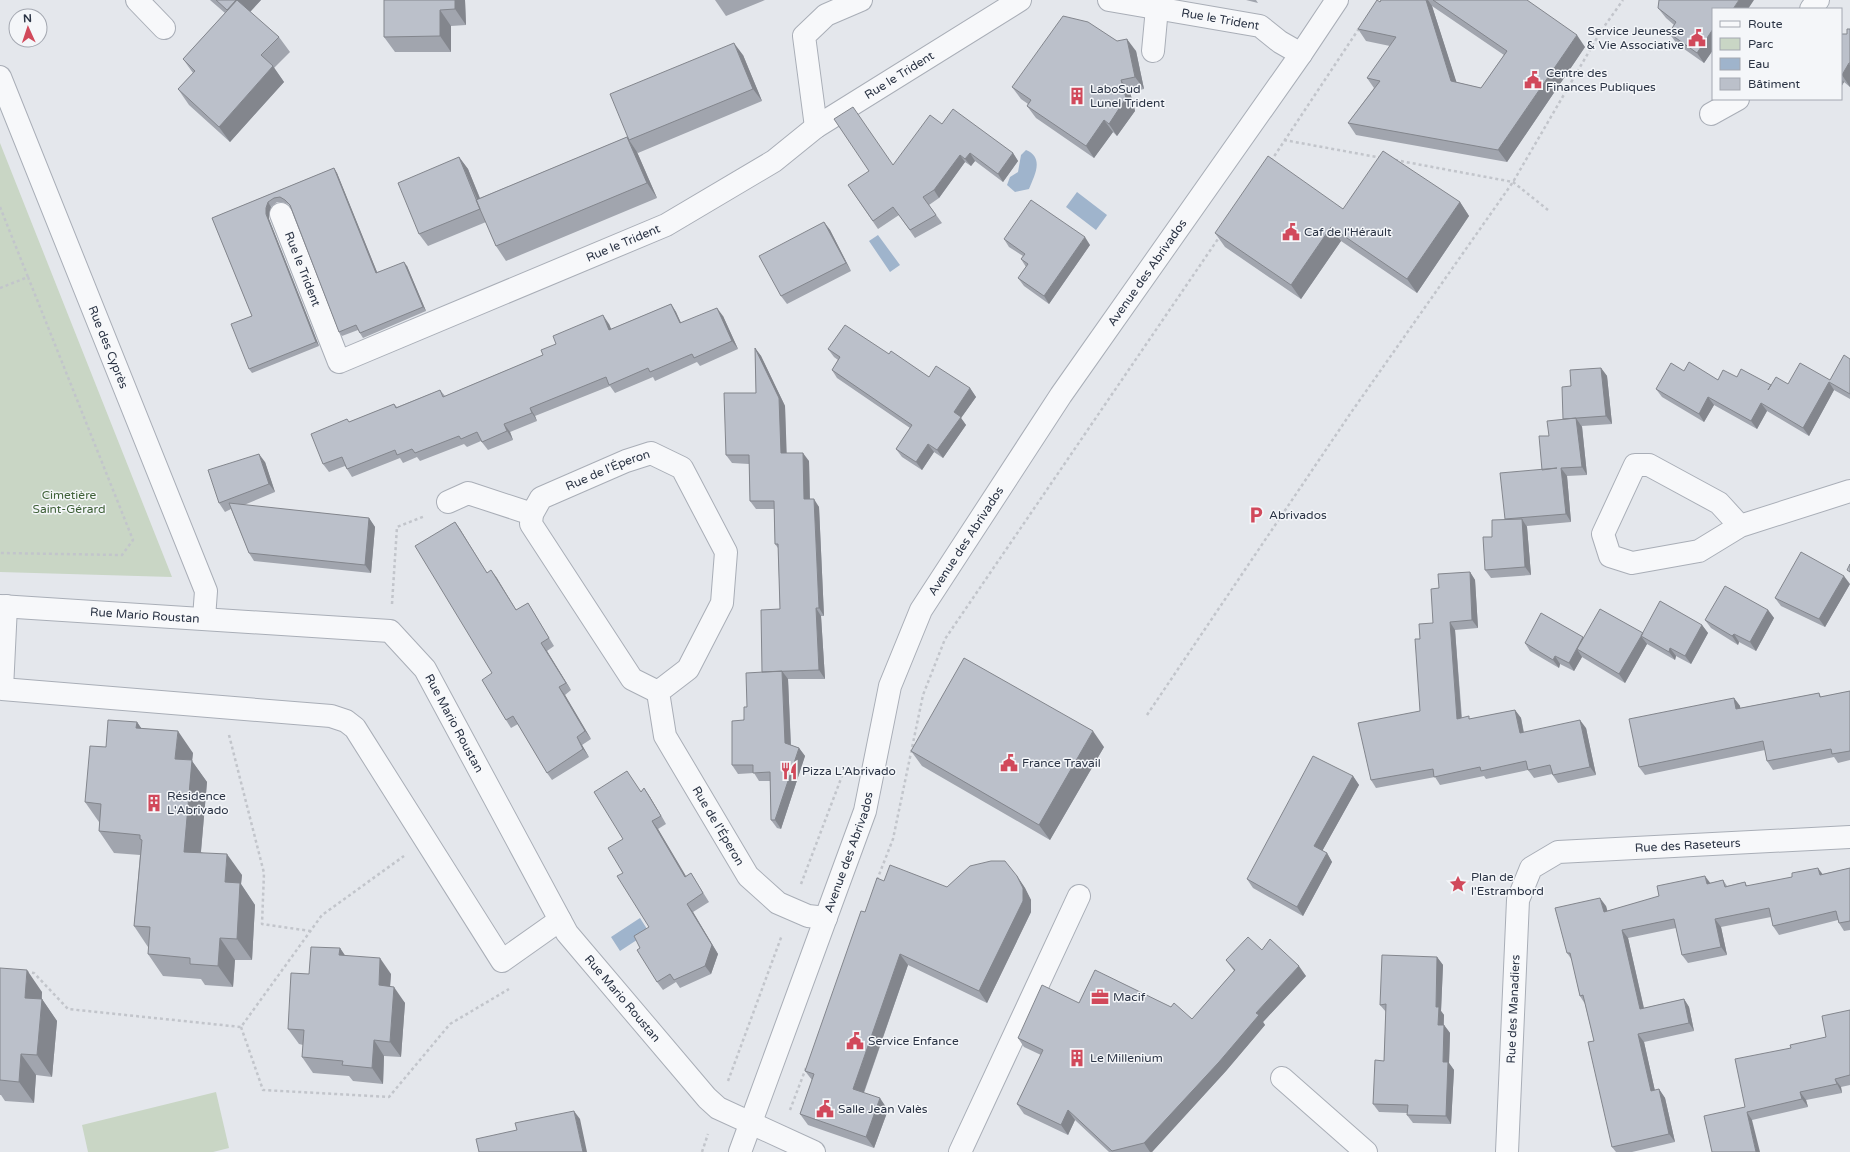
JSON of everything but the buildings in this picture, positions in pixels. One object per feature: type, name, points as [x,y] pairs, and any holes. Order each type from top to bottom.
[{"type":"street","points":[[137,0],[164,28]]},
{"type":"street","points":[[816,127],[804,36],[826,15],[861,0]]},
{"type":"street","name":"Rue le Trident","points":[[281,214],[339,362],[666,225],[774,161],[816,127],[1020,0]]},
{"type":"street","name":"Rue le Trident","points":[[1108,0],[1260,26],[1280,42],[1301,54]]},
{"type":"street","name":"Avenue des Abrivados","points":[[740,1152],[865,811],[890,686],[921,610],[1061,395],[1301,54],[1337,0]]},
{"type":"street","points":[[1812,8],[1818,0]]},
{"type":"street","points":[[1153,51],[1157,8]]},
{"type":"street","name":"Rue des Cyprès","points":[[0,77],[206,591],[204,618]]},
{"type":"street","points":[[1711,114],[1736,100]]},
{"type":"street","name":"Rue de l'Éperon","points":[[532,514],[541,498],[626,461],[651,453],[682,468],[726,552],[722,603],[688,669],[658,692],[665,736],[748,876],[778,903],[808,916],[826,918]]},
{"type":"street","points":[[1740,526],[1719,503],[1649,465],[1635,465],[1602,534],[1610,556],[1632,563],[1699,551],[1740,526],[1850,491]]},
{"type":"street","points":[[448,502],[468,493],[532,514],[531,524],[632,679],[658,692]]},
{"type":"street","points":[[3,606],[2,689],[331,716],[346,721],[355,728],[502,961],[560,920]]},
{"type":"street","name":"Rue Mario Roustan","points":[[3,606],[390,631],[425,670],[567,934],[707,1098],[718,1108],[814,1152]]},
{"type":"street","name":"Rue des Raseteurs","points":[[1531,868],[1558,852],[1850,838]]},
{"type":"street","name":"Rue des Manadiers","points":[[1507,1152],[1518,900],[1531,868]]},
{"type":"street","points":[[960,1152],[1079,896]]},
{"type":"street","points":[[1282,1078],[1366,1152]]},
{"type":"path","points":[[1147,714],[1350,414],[1513,182],[1601,31],[1623,0]]},
{"type":"path","points":[[1267,166],[1362,24]]},
{"type":"path","points":[[1284,140],[1383,158]]},
{"type":"path","points":[[1391,160],[1513,182],[1548,210]]},
{"type":"path","points":[[0,207],[133,540],[122,555],[0,553]]},
{"type":"path","points":[[877,882],[893,839],[923,695],[945,639],[1225,230]]},
{"type":"path","points":[[0,288],[28,277]]},
{"type":"path","points":[[390,631],[397,527],[441,510],[448,502]]},
{"type":"path","points":[[222,707],[264,873],[262,924],[310,931]]},
{"type":"path","points":[[241,1027],[322,915],[426,840]]},
{"type":"path","points":[[20,971],[34,973],[68,1009],[241,1027]]},
{"type":"path","points":[[241,1027],[263,1090],[389,1097],[450,1024],[510,988]]},
{"type":"path","points":[[780,1137],[808,1064]]},
{"type":"green space","name":"Cimetière Saint-Gérard","points":[[0,143],[172,577],[0,572]]},
{"type":"green space","points":[[216,1092],[229,1148],[213,1152],[88,1152],[82,1125]]},
{"type":"water","points":[[1026,150],[1032,153],[1037,162],[1035,173],[1029,189],[1015,192],[1007,185],[1010,177],[1018,172],[1021,155]]},
{"type":"water","points":[[1077,192],[1107,215],[1096,230],[1066,207]]},
{"type":"water","points":[[878,235],[900,265],[890,272],[869,241]]},
{"type":"water","points":[[640,918],[649,932],[620,951],[611,937]]},
{"type":"place","name":"Service Jeunesse & Vie Associative","points":[[1697,38]]},
{"type":"place","name":"Centre des Finances Publiques","points":[[1533,80]]},
{"type":"place","name":"LaboSud Lunel Trident","points":[[1077,96]]},
{"type":"place","name":"Caf de l'Hérault","points":[[1291,232]]},
{"type":"place","name":"Abrivados","points":[[1256,515]]},
{"type":"place","name":"France Travail","points":[[1009,763]]},
{"type":"place","name":"Pizza L’Abrivado","points":[[789,771]]},
{"type":"place","name":"Résidence L'Abrivado","points":[[154,803]]},
{"type":"place","name":"Plan de l'Estrambord","points":[[1458,884]]},
{"type":"place","name":"Macif","points":[[1100,997]]},
{"type":"place","name":"Service Enfance","points":[[855,1041]]},
{"type":"place","name":"Le Millenium","points":[[1077,1058]]},
{"type":"place","name":"Salle Jean Valès","points":[[825,1109]]}]
